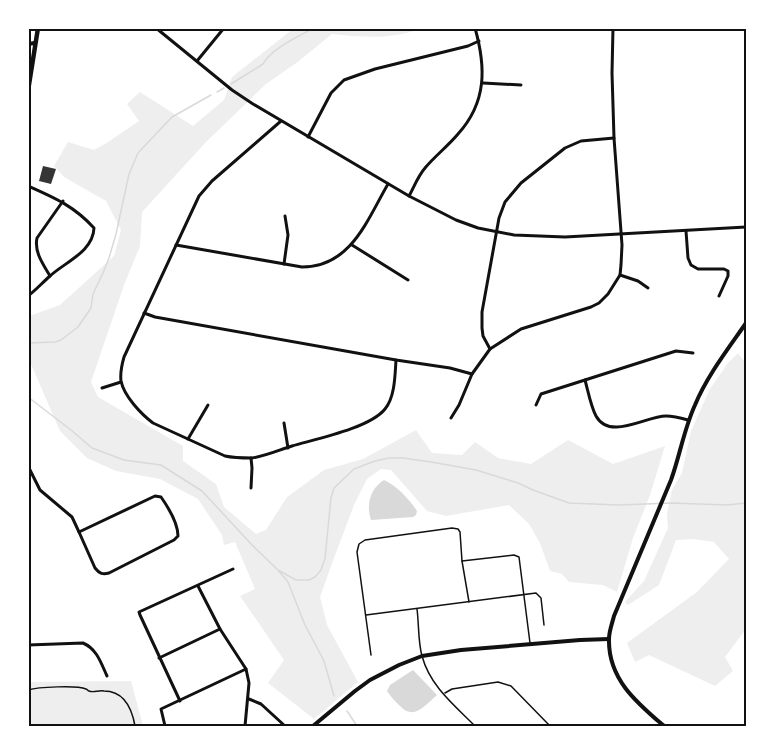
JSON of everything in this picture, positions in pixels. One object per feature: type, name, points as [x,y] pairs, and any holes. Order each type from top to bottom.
[{"type":"main road","points":[[28,91],[38,28]]},
{"type":"street","points":[[156,28],[232,90],[281,121],[409,196],[456,220],[478,228],[534,237],[747,227]]},
{"type":"street","points":[[197,62],[224,28]]},
{"type":"street","points":[[409,196],[425,168],[463,129],[477,103],[483,83],[482,54],[475,28]]},
{"type":"street","points":[[451,418],[472,374],[490,349],[521,329],[591,308],[608,294],[620,274],[622,245],[614,138],[611,55],[613,28]]},
{"type":"street","points":[[309,137],[331,93],[338,84],[346,79],[375,69],[479,42]]},
{"type":"street","points":[[28,44],[35,43]]},
{"type":"street","points":[[483,83],[521,85]]},
{"type":"street","points":[[281,121],[204,189],[196,201],[124,357],[121,382],[132,402],[145,417],[160,427],[225,456],[251,458],[351,428],[383,411],[391,398],[396,360]]},
{"type":"street","points":[[490,349],[483,336],[481,323],[501,213],[509,196],[521,183],[568,146],[577,142],[614,138]]},
{"type":"street","points":[[176,245],[302,267],[319,265],[339,256],[352,245],[388,184]]},
{"type":"street","points":[[28,186],[63,201],[94,228],[87,246],[28,296]]},
{"type":"street","points":[[50,276],[42,263],[36,243],[37,238],[63,201]]},
{"type":"street","points":[[284,264],[288,235],[285,216]]},
{"type":"street","points":[[686,231],[688,258],[691,265],[698,269],[728,271],[719,296]]},
{"type":"street","points":[[352,245],[408,280]]},
{"type":"street","points":[[620,274],[648,288]]},
{"type":"street","points":[[144,313],[156,317],[450,368],[472,374]]},
{"type":"street","points":[[664,726],[636,702],[625,688],[615,668],[609,639],[614,616],[662,504],[679,457],[688,420],[702,390],[747,323]]},
{"type":"street","points":[[536,405],[541,394],[676,351],[693,353]]},
{"type":"street","points":[[585,380],[596,416],[600,421],[612,427],[626,426],[665,416],[688,420]]},
{"type":"street","points":[[102,388],[121,382]]},
{"type":"street","points":[[188,439],[208,405]]},
{"type":"street","points":[[285,423],[288,447]]},
{"type":"street","points":[[251,458],[251,488]]},
{"type":"street","points":[[28,466],[40,490],[72,518],[95,567],[103,574],[174,540],[178,532],[166,504],[158,496],[151,497],[79,532]]},
{"type":"street","points":[[180,701],[140,612],[233,569]]},
{"type":"street","points":[[198,586],[220,628],[246,669],[249,699],[245,726]]},
{"type":"street","points":[[159,658],[220,628]]},
{"type":"street","points":[[313,726],[355,691],[384,671],[422,656],[461,650],[609,639]]},
{"type":"street","points":[[28,645],[86,644],[97,654],[107,676]]},
{"type":"street","points":[[165,726],[161,709],[246,669]]},
{"type":"street","points":[[249,699],[261,704],[285,726]]},
{"type":"lane","points":[[371,655],[357,548],[364,540],[455,528],[460,532],[469,602]]},
{"type":"lane","points":[[462,561],[517,555],[520,560],[530,644]]},
{"type":"lane","points":[[365,615],[536,592],[540,595],[544,625]]},
{"type":"lane","points":[[417,608],[422,656],[430,676],[436,686],[476,726]]},
{"type":"lane","points":[[444,694],[452,689],[505,683],[511,686],[550,726]]},
{"type":"path","points":[[28,690],[73,687],[85,688],[90,692],[110,691],[118,694],[128,704],[135,726]]},
{"type":"shaded area","points":[[293,29],[419,29],[387,36],[332,34],[266,84],[206,142],[142,212],[140,246],[124,285],[91,382],[98,397],[183,446],[183,461],[216,484],[224,507],[256,534],[266,530],[287,497],[324,470],[363,459],[416,430],[432,453],[462,455],[475,442],[498,458],[531,464],[568,440],[613,464],[665,446],[617,592],[603,585],[569,582],[562,574],[550,571],[540,543],[529,524],[509,505],[446,516],[427,511],[391,470],[381,469],[367,479],[354,505],[320,597],[327,625],[358,682],[314,719],[268,683],[284,660],[240,596],[255,589],[235,542],[224,545],[222,535],[198,499],[160,479],[116,471],[87,458],[60,431],[29,363],[29,316],[60,305],[114,256],[121,230],[106,201],[64,177],[54,166],[68,142],[94,150],[139,121],[127,104],[140,92],[193,126],[224,100],[232,77]]},
{"type":"shaded area","points":[[738,353],[746,364],[746,629],[725,657],[733,671],[715,686],[649,655],[635,662],[627,643],[697,592],[729,559],[714,542],[694,539],[676,540],[659,585],[628,605],[625,602],[644,581],[668,528],[667,514],[672,490],[682,473],[691,431],[710,389]]},
{"type":"shaded area","points":[[384,480],[406,498],[417,511],[416,515],[371,520],[370,497],[375,488]]},
{"type":"shaded area","points":[[413,670],[437,695],[424,707],[410,712],[400,706],[387,691],[390,685]]},
{"type":"shaded area","points":[[131,681],[143,726],[29,726],[28,682]]},
{"type":"building","points":[[43,166],[56,169],[51,184],[39,181]]},
{"type":"waterway","points":[[231,84],[263,64],[279,48],[314,28]]},
{"type":"waterway","points":[[350,28],[362,28]]},
{"type":"waterway","points":[[217,92],[224,88]]},
{"type":"waterway","points":[[28,343],[55,342],[78,327],[91,308],[93,294],[109,258],[129,174],[138,153],[172,117],[211,95]]},
{"type":"waterway","points":[[28,397],[92,448],[124,460],[161,465],[202,491],[288,582],[305,625],[324,661],[334,696]]},
{"type":"waterway","points":[[278,570],[296,580],[309,580],[315,577],[321,570],[325,558],[334,488],[354,469],[389,458],[403,458],[476,470],[569,503],[619,505],[746,503]]},
{"type":"waterway","points":[[347,711],[357,726]]}]
